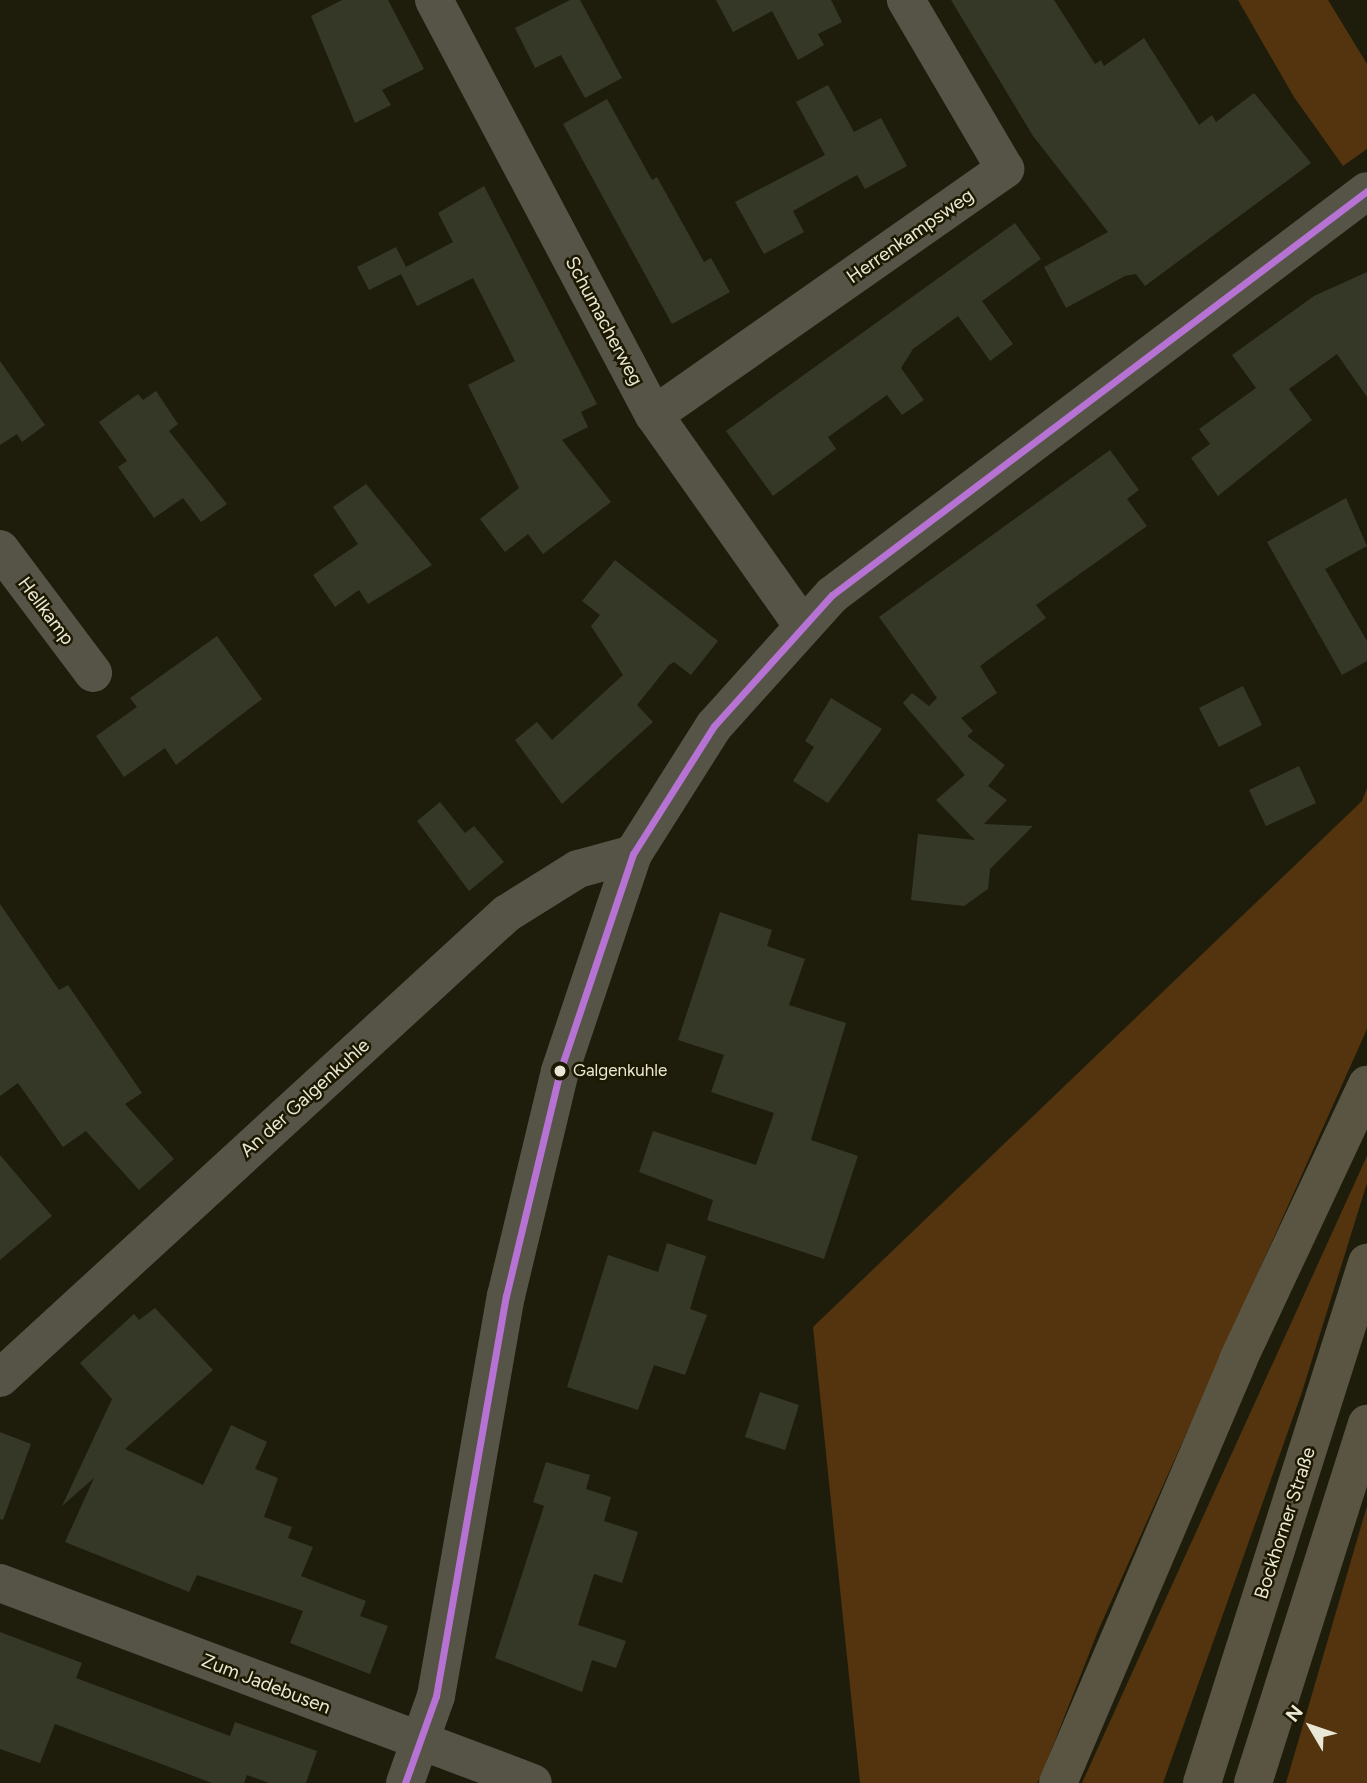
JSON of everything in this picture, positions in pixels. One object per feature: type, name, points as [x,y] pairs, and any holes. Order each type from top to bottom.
[{"type":"main road","points":[[1058,1783],[1238,1360],[1367,1085]]},
{"type":"main road","name":"Bockhorner Straße","points":[[1202,1783],[1367,1263]]},
{"type":"main road","points":[[1253,1783],[1367,1424]]},
{"type":"street","name":"Schumacherweg","points":[[434,0],[654,415],[802,625]]},
{"type":"street","name":"Herrenkampsweg","points":[[654,415],[1005,169],[906,0]]},
{"type":"street","points":[[405,1783],[438,1687],[509,1283],[560,1070],[633,854],[714,726],[802,625],[1110,381],[1367,191]]},
{"type":"street","name":"Hellkamp","points":[[0,549],[93,673]]},
{"type":"street","name":"An der Galgenkuhle","points":[[0,1378],[506,914],[578,869],[633,854]]},
{"type":"street","name":"Zum Jadebusen","points":[[0,1583],[533,1783]]},
{"type":"shaded area","points":[[1238,0],[1328,0],[1367,64],[1367,149],[1343,166],[1294,97]]},
{"type":"shaded area","points":[[1367,788],[1367,1029],[1098,1631],[1041,1776],[1037,1783],[860,1783],[813,1327],[1362,801]]},
{"type":"shaded area","points":[[1367,1156],[1367,1183],[1302,1392],[1163,1783],[1082,1783]]},
{"type":"shaded area","points":[[1367,1506],[1367,1783],[1286,1783]]},
{"type":"building","points":[[342,0],[388,0],[424,69],[382,90],[391,105],[355,123],[311,16]]},
{"type":"building","points":[[570,0],[580,0],[622,78],[585,98],[561,55],[535,68],[515,28]]},
{"type":"building","points":[[716,0],[831,0],[842,22],[818,34],[824,45],[798,60],[772,11],[733,32]]},
{"type":"building","points":[[951,0],[1054,0],[1095,64],[1101,60],[1104,66],[1144,38],[1199,125],[1212,115],[1216,122],[1254,93],[1311,163],[1145,286],[1136,274],[1125,276],[1066,308],[1044,267],[1108,232],[1033,136]]},
{"type":"building","points":[[828,85],[854,132],[881,118],[907,166],[865,189],[857,175],[793,211],[804,232],[764,254],[735,202],[825,155],[796,102]]},
{"type":"building","points":[[607,99],[652,180],[657,177],[704,262],[711,258],[730,292],[672,324],[563,124]]},
{"type":"building","points":[[484,186],[597,404],[581,412],[588,427],[562,440],[611,502],[543,554],[528,534],[505,552],[480,519],[519,488],[468,385],[515,361],[473,278],[417,306],[401,274],[369,290],[357,267],[396,247],[406,267],[453,242],[438,213]]},
{"type":"building","points":[[1015,223],[1041,259],[982,301],[1013,344],[990,361],[958,316],[913,349],[901,368],[924,400],[902,415],[887,395],[828,437],[836,449],[773,496],[726,431]]},
{"type":"building","points":[[1367,272],[1367,397],[1337,354],[1289,389],[1312,420],[1218,496],[1191,458],[1210,444],[1199,429],[1256,388],[1232,355],[1314,296]]},
{"type":"building","points":[[0,361],[45,425],[22,442],[17,434],[0,445]]},
{"type":"building","points":[[156,391],[178,424],[169,431],[227,504],[201,522],[183,498],[154,518],[118,467],[127,461],[99,422],[138,394],[143,400]]},
{"type":"building","points":[[1110,450],[1139,490],[1127,499],[1147,526],[1036,605],[1046,618],[980,666],[997,693],[961,718],[973,731],[967,736],[1005,765],[988,786],[1007,800],[984,824],[1033,826],[990,869],[988,889],[964,906],[911,900],[918,834],[975,840],[936,800],[965,775],[903,703],[912,693],[929,706],[937,698],[879,617]]},
{"type":"building","points":[[366,484],[432,565],[368,604],[359,590],[335,607],[313,575],[358,544],[333,507]]},
{"type":"building","points":[[1346,498],[1367,546],[1325,569],[1367,641],[1367,661],[1342,675],[1267,542]]},
{"type":"building","points":[[615,560],[718,641],[691,675],[674,662],[669,665],[637,705],[653,722],[562,804],[515,740],[537,722],[552,740],[623,675],[591,626],[600,615],[582,601]]},
{"type":"building","points":[[217,636],[262,699],[176,765],[165,748],[124,777],[96,736],[137,707],[130,698]]},
{"type":"building","points":[[1243,686],[1262,725],[1219,747],[1199,708]]},
{"type":"building","points":[[831,698],[882,729],[828,803],[793,781],[814,747],[805,741]]},
{"type":"building","points":[[1299,766],[1316,803],[1266,826],[1249,790]]},
{"type":"building","points":[[440,802],[465,833],[474,826],[504,862],[469,891],[417,821]]},
{"type":"building","points":[[0,904],[59,990],[68,985],[142,1093],[125,1104],[174,1159],[139,1190],[86,1131],[63,1147],[18,1083],[0,1096]]},
{"type":"building","points":[[720,912],[772,930],[767,946],[805,959],[789,1005],[846,1023],[811,1140],[858,1156],[824,1259],[707,1220],[713,1200],[639,1172],[653,1131],[756,1165],[774,1113],[711,1092],[724,1055],[678,1040]]},
{"type":"building","points":[[0,1155],[52,1216],[0,1260]]},
{"type":"building","points":[[667,1243],[706,1256],[690,1309],[707,1315],[685,1375],[654,1365],[638,1410],[567,1387],[608,1255],[658,1272]]},
{"type":"building","points":[[155,1308],[213,1370],[125,1449],[203,1485],[231,1425],[267,1442],[255,1469],[278,1478],[264,1517],[292,1527],[288,1538],[313,1547],[301,1576],[366,1601],[360,1616],[388,1626],[370,1674],[290,1643],[303,1611],[197,1575],[189,1592],[65,1542],[94,1478],[62,1506],[112,1399],[80,1363],[134,1314],[139,1320]]},
{"type":"building","points":[[760,1392],[799,1405],[785,1450],[745,1437]]},
{"type":"building","points":[[0,1432],[31,1444],[3,1520],[0,1519]]},
{"type":"building","points":[[546,1462],[590,1475],[586,1489],[611,1497],[604,1521],[638,1532],[622,1583],[594,1574],[578,1625],[626,1641],[616,1668],[592,1660],[582,1692],[495,1658],[544,1506],[533,1502]]},
{"type":"building","points":[[0,1632],[82,1663],[76,1678],[230,1736],[235,1722],[317,1751],[306,1783],[269,1783],[247,1775],[244,1783],[212,1783],[55,1724],[40,1763],[0,1749]]},
{"type":"transit line","points":[[405,1783],[436,1696],[506,1296],[560,1071],[633,854],[714,726],[832,595],[1367,191]]},
{"type":"place","name":"Galgenkuhle","points":[[560,1071]]}]
